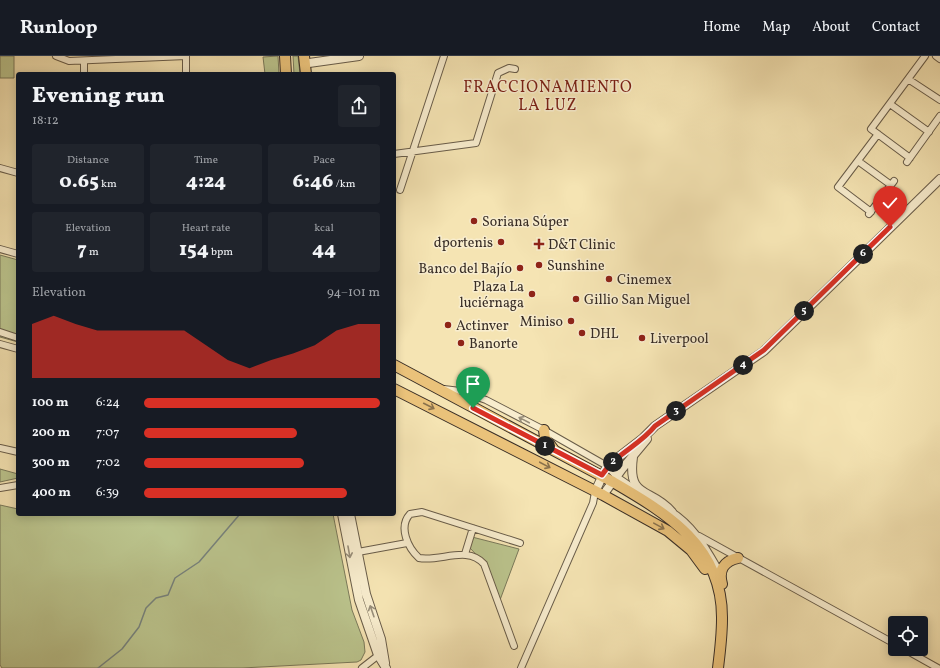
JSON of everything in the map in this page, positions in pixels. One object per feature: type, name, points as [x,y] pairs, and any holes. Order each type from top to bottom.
[{"type":"main road","points":[[285,56],[286,72]]},
{"type":"main road","points":[[306,72],[307,58]]},
{"type":"main road","points":[[399,372],[437,388],[555,452],[604,471],[667,515],[690,535],[700,547],[714,574],[720,596],[722,618],[717,667]]},
{"type":"main road","points":[[396,389],[599,494],[668,531],[680,540],[701,562],[717,598],[719,618],[717,667]]},
{"type":"main road","points":[[544,430],[545,438],[555,452]]},
{"type":"main road","points":[[717,667],[723,658],[728,629],[727,609],[720,572],[727,562],[738,558]]},
{"type":"street","points":[[56,56],[69,61],[186,56],[186,72]]},
{"type":"street","points":[[309,72],[307,58],[359,56]]},
{"type":"street","points":[[400,190],[444,56]]},
{"type":"street","points":[[925,56],[871,129],[908,160],[940,116]]},
{"type":"street","points":[[936,56],[940,59]]},
{"type":"street","points":[[84,61],[84,72]]},
{"type":"street","points":[[396,154],[476,143],[498,73],[509,68],[515,69]]},
{"type":"street","points":[[908,79],[940,100]]},
{"type":"street","points":[[890,104],[928,132]]},
{"type":"street","points":[[858,161],[893,183],[869,213],[838,187],[878,134]]},
{"type":"street","points":[[0,168],[16,172]]},
{"type":"street","points":[[599,494],[604,471],[655,426],[764,350],[940,179]]},
{"type":"street","points":[[0,249],[16,253]]},
{"type":"street","points":[[0,332],[16,337]]},
{"type":"street","points":[[0,344],[16,348]]},
{"type":"street","points":[[437,388],[460,391],[486,400],[544,430],[604,471]]},
{"type":"street","points":[[521,668],[593,502],[615,479],[648,439],[655,426]]},
{"type":"street","points":[[0,448],[16,452]]},
{"type":"street","points":[[633,456],[631,476],[637,488],[666,506],[698,535],[888,640]]},
{"type":"street","points":[[615,479],[672,512]]},
{"type":"street","points":[[0,488],[16,485]]},
{"type":"street","points":[[514,646],[484,564],[478,557],[465,554],[419,558],[412,552],[407,543],[406,518],[415,512],[422,512],[520,543]]},
{"type":"street","points":[[342,516],[359,600],[386,666]]},
{"type":"street","points":[[350,516],[366,594],[381,654]]},
{"type":"street","points":[[465,554],[473,528]]},
{"type":"street","points":[[698,535],[720,572]]},
{"type":"street","points":[[358,552],[407,543]]},
{"type":"street","points":[[362,668],[381,654]]},
{"type":"street","points":[[917,656],[938,668]]},
{"type":"green space","points":[[0,56],[14,56],[14,78],[0,78]]},
{"type":"green space","points":[[278,56],[279,72],[265,72],[263,57]]},
{"type":"green space","points":[[293,56],[298,56],[300,72],[294,72]]},
{"type":"green space","points":[[0,255],[16,259],[16,341],[0,337]]},
{"type":"green space","points":[[0,469],[16,473],[16,478],[0,482]]},
{"type":"green space","points":[[0,505],[16,509],[16,516],[333,516],[352,610],[364,642],[365,652],[361,660],[357,662],[242,668],[2,668],[0,665]]},
{"type":"green space","points":[[472,537],[519,549],[500,600],[488,567],[469,547]]},
{"type":"waterway","points":[[98,668],[122,649],[139,627],[146,608],[156,598],[168,595],[175,578],[199,562],[238,516]]},
{"type":"place","name":"Soriana Súper","points":[[474,221]]},
{"type":"place","name":"dportenis","points":[[501,242]]},
{"type":"place","name":"D&T Clinic","points":[[539,244]]},
{"type":"place","name":"Sunshine","points":[[539,265]]},
{"type":"place","name":"Banco del Bajío","points":[[520,268]]},
{"type":"place","name":"Cinemex","points":[[609,279]]},
{"type":"place","name":"Plaza La luciérnaga","points":[[532,294]]},
{"type":"place","name":"Gillio San Miguel","points":[[576,299]]},
{"type":"place","name":"Miniso","points":[[571,321]]},
{"type":"place","name":"Actinver","points":[[448,325]]},
{"type":"place","name":"DHL","points":[[582,333]]},
{"type":"place","name":"Liverpool","points":[[642,338]]},
{"type":"place","name":"Banorte","points":[[461,343]]},
{"type":"district","name":"FRACCIONAMIENTO LA LUZ","points":[[548,95]]},
{"type":"route","points":[[473,408],[555,452],[602,475],[607,466],[642,439],[655,426],[764,350],[890,227]]}]
